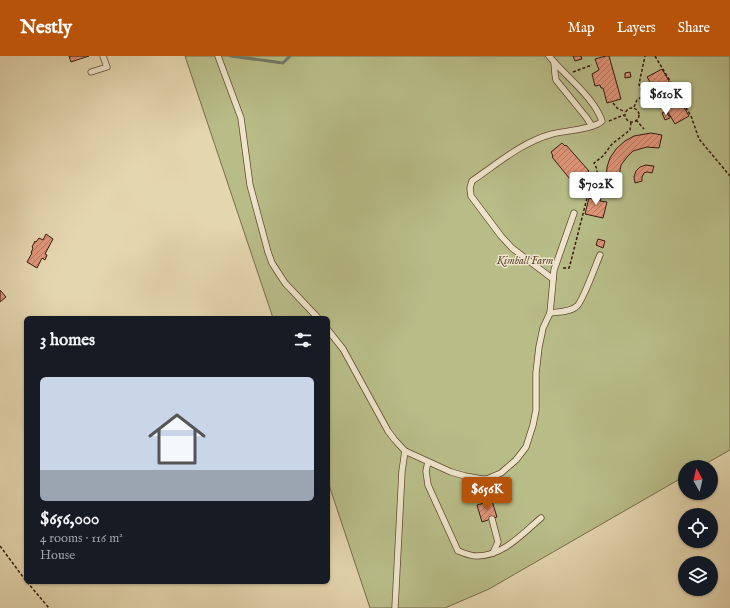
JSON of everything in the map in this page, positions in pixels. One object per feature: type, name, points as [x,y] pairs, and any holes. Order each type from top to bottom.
[{"type":"lane","points":[[91,72],[107,67],[103,56]]},
{"type":"lane","points":[[218,56],[241,118],[250,185],[272,263],[285,283],[316,316]]},
{"type":"lane","points":[[549,56],[580,89],[597,110],[602,121],[600,124],[559,132],[533,141],[472,181],[470,184],[471,196],[501,236],[512,248],[553,279]]},
{"type":"lane","points":[[554,62],[554,74],[556,80],[592,126]]},
{"type":"lane","points":[[330,333],[343,349],[388,431],[405,451],[451,472],[479,479],[487,479],[494,476],[506,469],[516,460],[529,441],[536,410],[538,347],[543,328],[550,313],[555,267],[574,213]]},
{"type":"lane","points":[[550,313],[564,311],[577,306],[583,298],[600,255]]},
{"type":"lane","points":[[395,608],[402,471],[405,451]]},
{"type":"lane","points":[[428,462],[426,470],[428,485],[458,551],[477,556],[493,553],[511,543],[540,518]]},
{"type":"lane","points":[[479,479],[487,502]]},
{"type":"lane","points":[[492,519],[498,542],[493,553]]},
{"type":"path","points":[[634,107],[635,102],[642,96],[639,84],[645,56]]},
{"type":"path","points":[[655,56],[691,116],[699,139],[730,176]]},
{"type":"path","points":[[565,74],[592,65]]},
{"type":"path","points":[[613,103],[617,108],[625,112]]},
{"type":"path","points":[[624,115],[627,109],[634,107]]},
{"type":"path","points":[[631,122],[636,120],[639,116],[639,112],[634,107]]},
{"type":"path","points":[[600,124],[624,115]]},
{"type":"path","points":[[624,115],[625,118],[631,122]]},
{"type":"path","points":[[636,120],[644,129]]},
{"type":"path","points":[[555,267],[569,268],[588,194],[597,174],[597,169],[594,163],[612,144],[630,130],[631,122]]},
{"type":"path","points":[[0,546],[24,578]]},
{"type":"path","points":[[28,584],[48,608]]},
{"type":"green space","name":"Kimball Farm","points":[[185,56],[730,56],[730,450],[712,460],[678,460],[678,480],[489,589],[445,608],[370,608],[330,488],[330,316],[272,316]]},
{"type":"building","points":[[69,56],[89,56],[71,62]]},
{"type":"building","points":[[573,56],[581,56],[582,59],[575,61]]},
{"type":"building","points":[[609,56],[621,99],[607,103],[603,88],[601,88],[600,85],[595,86],[592,74],[599,70],[595,59]]},
{"type":"building","points":[[662,69],[689,116],[675,124],[647,77]]},
{"type":"building","points":[[630,72],[631,77],[625,78],[625,73]]},
{"type":"building","points":[[650,84],[655,92],[650,96],[645,87]]},
{"type":"building","points":[[666,111],[670,118],[665,120],[662,113]]},
{"type":"building","points":[[651,133],[662,135],[659,148],[647,147],[633,151],[621,165],[619,183],[606,185],[607,167],[610,158],[616,149],[625,141],[634,136]]},
{"type":"building","points":[[562,143],[565,146],[566,145],[589,171],[574,184],[552,157],[551,152]]},
{"type":"building","points":[[646,165],[654,166],[652,173],[644,173],[642,181],[635,183],[634,177],[636,171],[640,167]]},
{"type":"building","points":[[594,191],[602,194],[600,201],[607,202],[603,218],[585,214],[589,198],[592,199]]},
{"type":"building","points":[[46,234],[53,239],[45,254],[47,255],[45,260],[42,258],[37,268],[27,262],[32,253],[32,247],[35,241],[36,242],[39,238],[43,240]]},
{"type":"building","points":[[598,239],[605,241],[603,248],[596,245]]},
{"type":"building","points":[[0,290],[6,297],[0,302]]},
{"type":"building","points":[[492,501],[497,517],[482,522],[477,505]]},
{"type":"waterway","points":[[231,56],[283,63],[290,56]]}]
